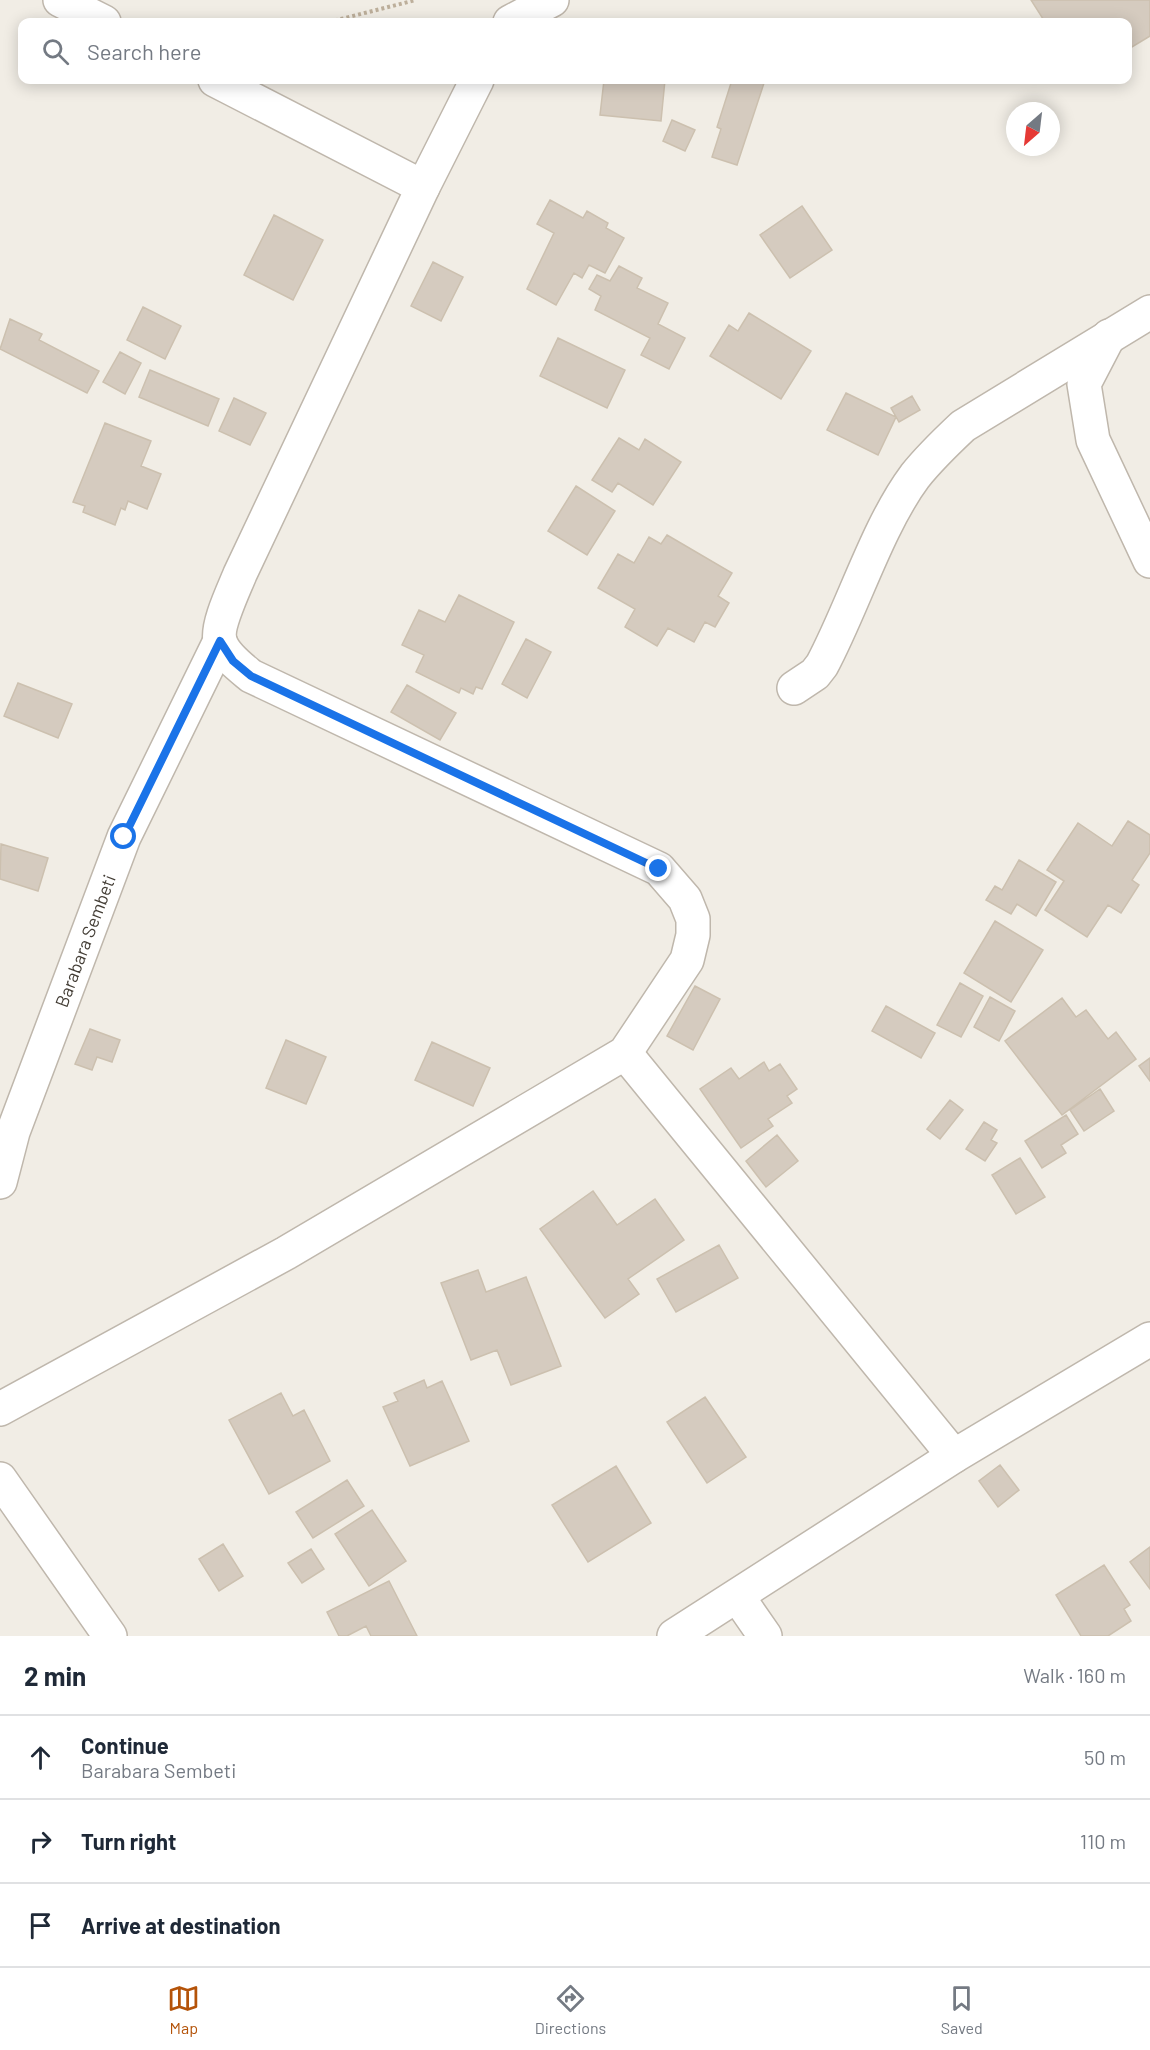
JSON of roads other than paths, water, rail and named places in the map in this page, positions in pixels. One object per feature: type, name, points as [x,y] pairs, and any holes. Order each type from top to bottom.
[{"type":"street","points":[[60,0],[96,18]]},
{"type":"street","points":[[492,0],[500,18]]},
{"type":"street","points":[[518,18],[552,0]]},
{"type":"street","points":[[223,84],[423,187]]},
{"type":"street","name":"Barabara Sembeti","points":[[0,1182],[13,1132],[124,837],[220,641],[221,625],[240,574],[423,187],[475,84]]},
{"type":"street","points":[[794,688],[814,674],[822,665],[894,512],[914,477],[937,450],[963,426],[1150,312]]},
{"type":"street","points":[[1109,336],[1084,384],[1093,440],[1150,561]]},
{"type":"street","points":[[0,1409],[286,1253],[625,1053],[687,960],[693,935],[693,919],[685,899],[659,869],[251,676],[233,661],[220,641]]},
{"type":"street","points":[[625,1053],[954,1456]]},
{"type":"street","points":[[674,1636],[738,1597],[954,1456],[1150,1339]]},
{"type":"street","points":[[0,1479],[110,1636]]},
{"type":"street","points":[[738,1597],[765,1636]]}]
